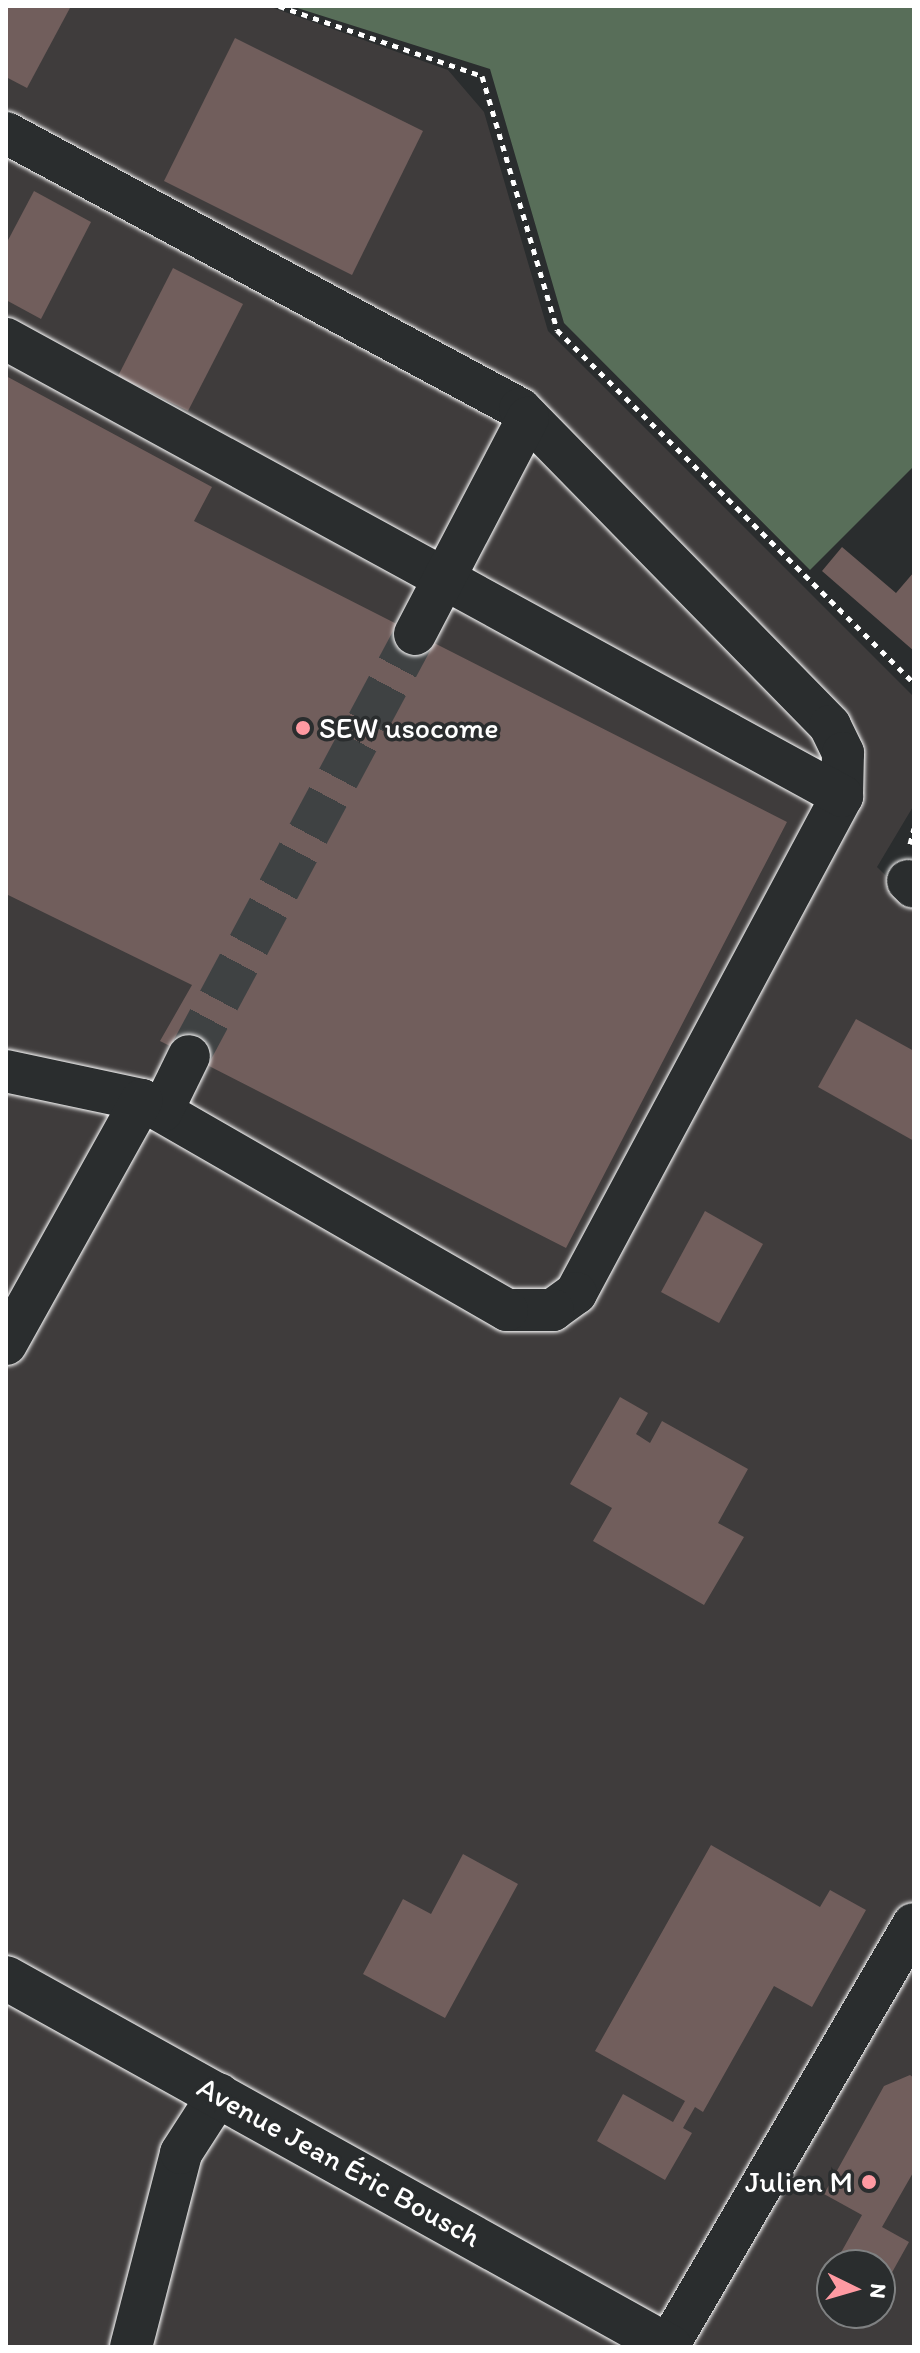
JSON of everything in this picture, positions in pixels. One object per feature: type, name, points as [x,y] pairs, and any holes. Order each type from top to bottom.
[{"type":"main road","name":"Avenue Jean Éric Bousch","points":[[6,1978],[669,2346]]},
{"type":"street","points":[[6,133],[459,373],[528,418],[830,726],[843,753],[842,796],[576,1293],[553,1310],[507,1310],[152,1105],[6,1071]]},
{"type":"street","points":[[6,339],[842,796]]},
{"type":"street","points":[[415,634],[528,418]]},
{"type":"street","points":[[6,1344],[152,1105],[189,1056]]},
{"type":"street","points":[[669,2346],[914,1924]]},
{"type":"street","points":[[131,2347],[181,2153],[219,2094]]},
{"type":"path","points":[[279,6],[482,76],[557,330],[914,683]]},
{"type":"shaded area","points":[[6,6],[268,6],[448,70],[484,112],[548,331],[914,697],[914,805],[877,867],[914,903],[914,2347],[6,2347]]},
{"type":"green space","points":[[291,6],[914,6],[914,466],[810,570],[564,323],[490,69]]},
{"type":"building","points":[[6,6],[71,6],[27,88],[6,77]]},
{"type":"building","points":[[235,38],[423,131],[352,275],[164,181]]},
{"type":"building","points":[[34,191],[91,222],[41,319],[6,300],[6,244]]},
{"type":"building","points":[[173,268],[243,304],[188,411],[118,376]]},
{"type":"building","name":"SEW usocome","points":[[6,376],[212,487],[194,521],[787,822],[566,1248],[160,1041],[192,985],[6,894]]},
{"type":"building","points":[[842,547],[896,593],[914,572],[914,651],[822,571]]},
{"type":"building","points":[[856,1019],[914,1051],[914,1141],[818,1087]]},
{"type":"building","points":[[705,1211],[763,1244],[719,1323],[661,1292]]},
{"type":"building","points":[[620,1397],[648,1413],[636,1434],[650,1443],[662,1421],[748,1469],[718,1523],[744,1537],[704,1605],[593,1541],[612,1508],[570,1484]]},
{"type":"building","points":[[711,1845],[820,1907],[830,1890],[866,1910],[812,2007],[774,1986],[703,2112],[695,2107],[683,2128],[692,2133],[665,2180],[597,2141],[623,2094],[673,2122],[685,2101],[595,2051]]},
{"type":"building","points":[[463,1854],[518,1884],[445,2018],[363,1974],[403,1899],[431,1914]]},
{"type":"building","name":"Julien M","points":[[910,2075],[914,2078],[914,2171],[882,2227],[909,2242],[896,2265],[896,2249],[843,2249],[862,2215],[824,2194],[884,2086]]},
{"type":"tunnel","points":[[189,1056],[415,634]]},
{"type":"place","name":"SEW usocome","points":[[303,728]]},
{"type":"place","name":"Julien M","points":[[869,2182]]}]
